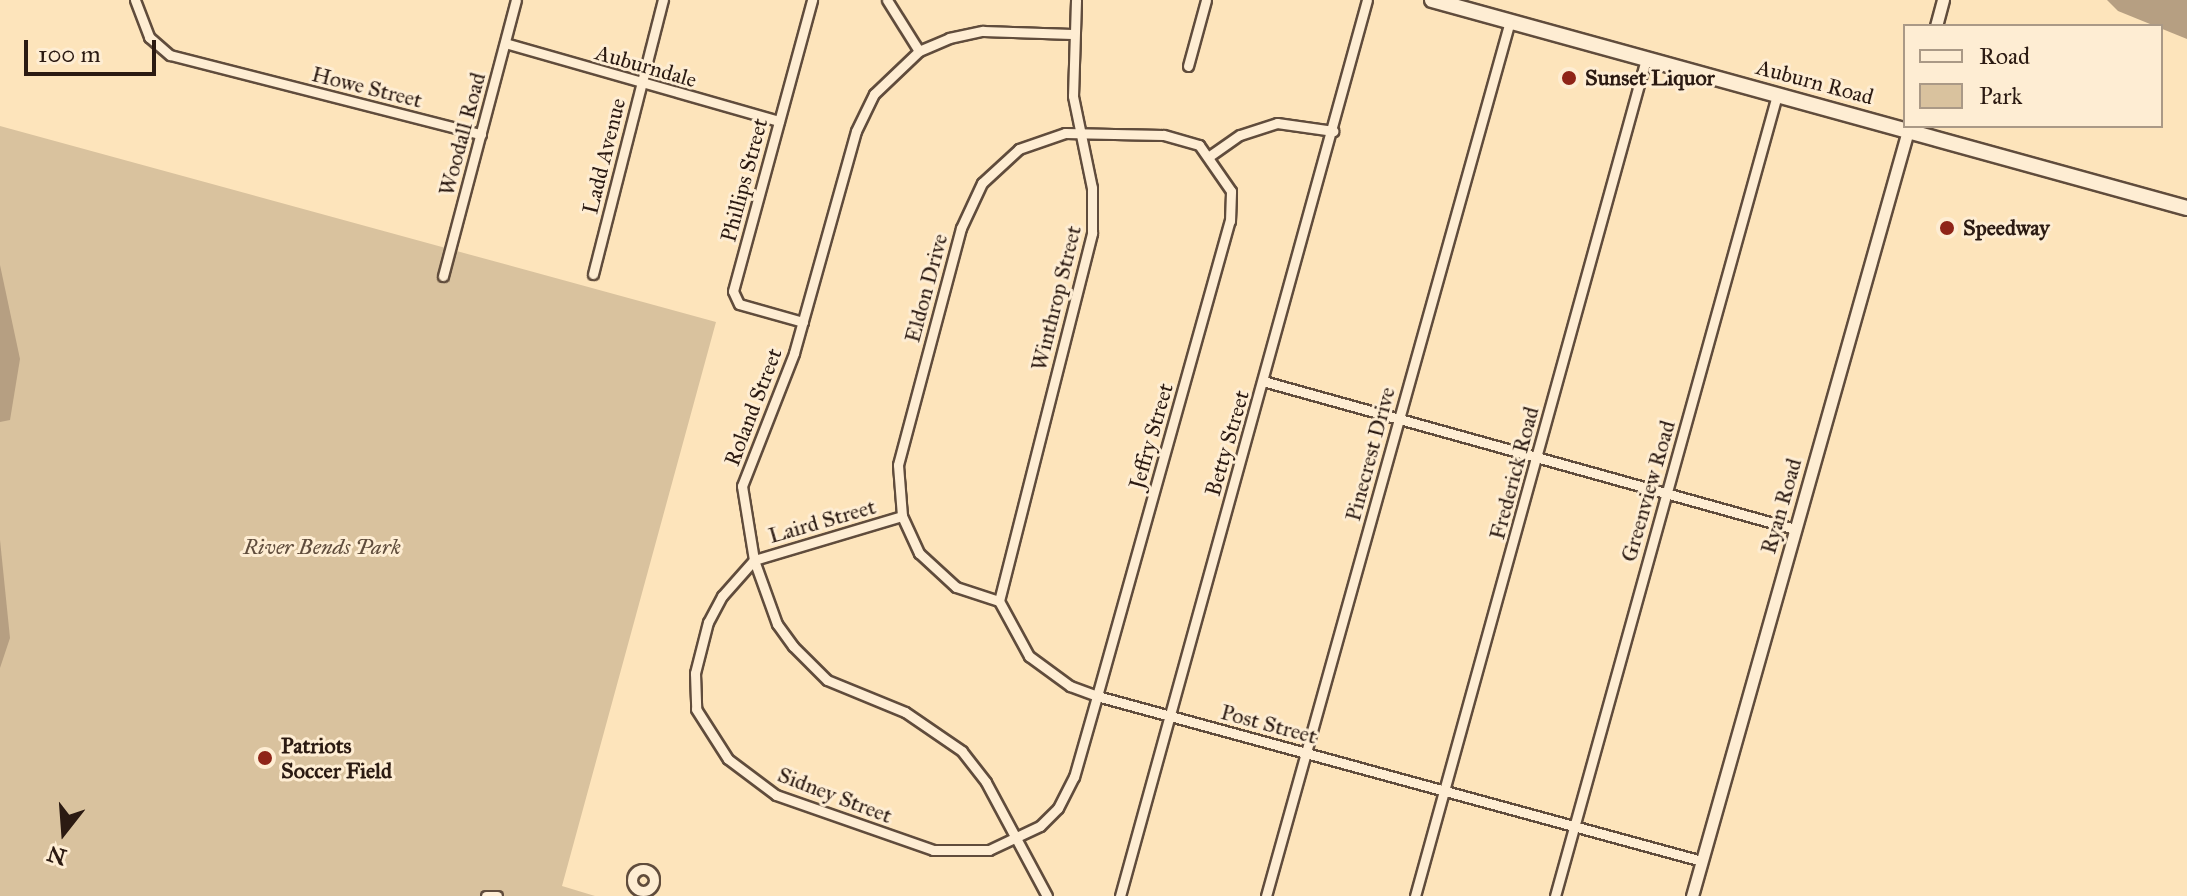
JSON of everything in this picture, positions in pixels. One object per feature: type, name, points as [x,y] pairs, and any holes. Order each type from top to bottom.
[{"type":"main road","name":"Auburn Road","points":[[1432,0],[1903,127]]},
{"type":"main road","name":"Auburn Road","points":[[1908,128],[2187,208]]},
{"type":"street","name":"Howe Street","points":[[135,0],[149,37],[170,55],[481,134]]},
{"type":"street","name":"Woodall Road","points":[[443,276],[514,0]]},
{"type":"street","name":"Ladd Avenue","points":[[593,274],[663,0]]},
{"type":"street","name":"Phillips Street","points":[[803,322],[739,304],[733,291],[812,0]]},
{"type":"street","points":[[887,0],[919,51]]},
{"type":"street","name":"Winthrop Street","points":[[999,601],[1092,233],[1092,188],[1078,132],[1072,34],[1076,0]]},
{"type":"street","points":[[1188,66],[1206,0]]},
{"type":"street","name":"Betty Street","points":[[1120,896],[1367,0]]},
{"type":"street","points":[[1937,24],[1943,0]]},
{"type":"street","name":"Pinecrest Drive","points":[[1266,896],[1510,21]]},
{"type":"street","name":"Roland Street","points":[[1047,896],[975,766],[946,736],[905,712],[842,689],[808,663],[777,624],[754,560],[742,486],[803,322],[862,115],[884,82],[919,51],[983,31],[1072,34]]},
{"type":"street","name":"Auburndale","points":[[505,43],[779,121]]},
{"type":"street","name":"Frederick Road","points":[[1415,896],[1646,59]]},
{"type":"street","name":"Greenview Road","points":[[1555,896],[1777,95]]},
{"type":"street","points":[[1078,132],[1171,136],[1211,155],[1240,135],[1277,123],[1333,131]]},
{"type":"street","name":"Ryan Road","points":[[1692,896],[1908,128]]},
{"type":"street","name":"Eldon Drive","points":[[902,516],[897,479],[901,448],[967,209],[982,183],[1019,149],[1051,135],[1078,132]]},
{"type":"street","name":"Jeffry Street","points":[[1016,840],[1040,826],[1064,798],[1097,696],[1230,221],[1231,191],[1211,155]]},
{"type":"street","points":[[1263,381],[1795,529]]},
{"type":"street","points":[[902,516],[919,553],[941,577],[999,601]]},
{"type":"street","name":"Laird Street","points":[[754,560],[902,516]]},
{"type":"street","name":"Sidney Street","points":[[754,560],[715,607],[695,673],[700,720],[728,759],[788,801],[933,850],[968,854],[1016,840]]},
{"type":"street","name":"Post Street","points":[[999,601],[1017,638],[1043,670],[1097,696],[1702,861]]},
{"type":"street","points":[[644,869],[654,878],[660,896],[641,891],[633,884],[634,873],[644,869]]},
{"type":"street","points":[[641,891],[651,888],[654,878]]},
{"type":"green space","name":"River Bends Park","points":[[0,126],[716,322],[562,886],[595,896],[0,896]]},
{"type":"shaded area","points":[[2107,0],[2187,0],[2187,39],[2163,29],[2163,24],[2150,24],[2118,11]]},
{"type":"shaded area","points":[[0,265],[20,359],[10,420],[0,422]]},
{"type":"shaded area","points":[[0,540],[10,638],[0,668]]},
{"type":"place","name":"Sunset Liquor","points":[[1569,78]]},
{"type":"place","name":"Speedway","points":[[1947,228]]},
{"type":"place","name":"Patriots Soccer Field","points":[[265,758]]}]
